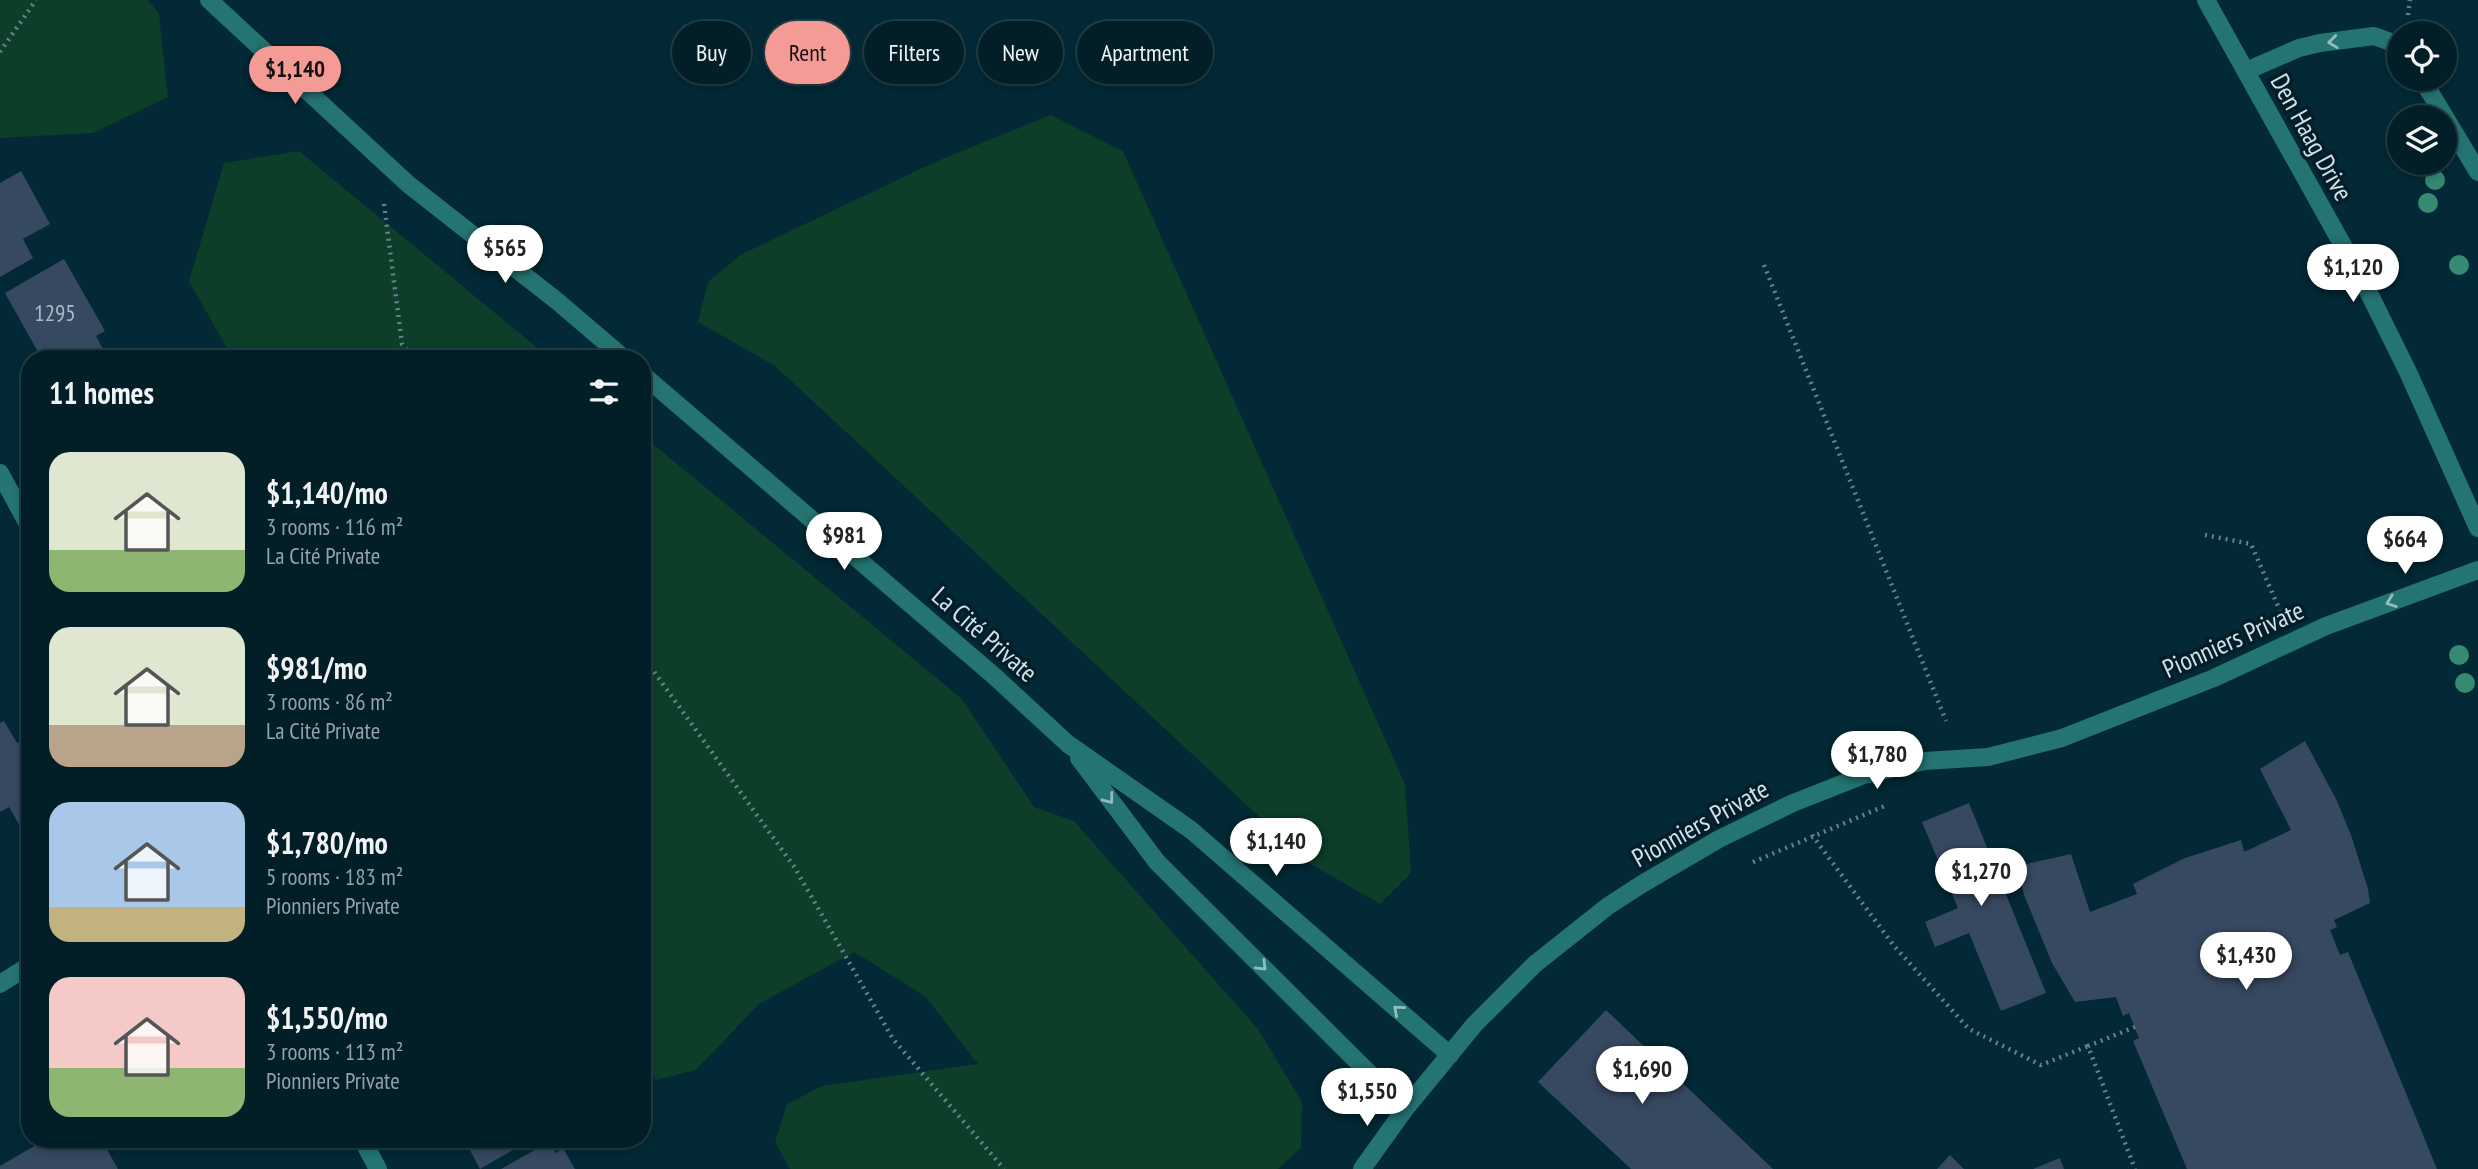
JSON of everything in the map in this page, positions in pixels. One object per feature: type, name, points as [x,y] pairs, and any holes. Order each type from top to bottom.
[{"type":"street","points":[[209,0],[408,184],[557,301],[614,350]]},
{"type":"street","name":"Den Haag Drive","points":[[2206,0],[2388,331],[2478,528]]},
{"type":"street","points":[[2246,71],[2299,48],[2320,43],[2374,36],[2387,41]]},
{"type":"street","points":[[2429,91],[2478,172]]},
{"type":"street","name":"La Cité Private","points":[[651,382],[993,675],[1068,744],[1191,830],[1450,1055]]},
{"type":"street","points":[[0,473],[21,512]]},
{"type":"street","name":"Pionniers Private","points":[[1362,1169],[1405,1110],[1494,1002],[1535,964],[1608,906],[1653,877],[1760,818],[1832,787],[1890,767],[1925,761],[1987,757],[2062,738],[2203,682],[2345,618],[2478,570]]},
{"type":"street","name":"La Cité Private","points":[[1068,744],[1157,862],[1405,1110]]},
{"type":"street","points":[[0,984],[21,971]]},
{"type":"street","points":[[367,1148],[378,1169]]},
{"type":"path","points":[[0,52],[36,0]]},
{"type":"path","points":[[383,196],[402,344],[407,350]]},
{"type":"path","points":[[1764,265],[1946,721]]},
{"type":"path","points":[[2205,535],[2251,544],[2281,613]]},
{"type":"path","points":[[651,668],[795,868],[893,1039],[1004,1169]]},
{"type":"path","points":[[1753,862],[1893,802]]},
{"type":"path","points":[[1812,835],[1894,946],[1969,1029],[2041,1065],[2135,1027]]},
{"type":"path","points":[[2088,1046],[2135,1169]]},
{"type":"green space","points":[[0,0],[148,0],[159,14],[168,97],[93,133],[0,138]]},
{"type":"green space","points":[[1051,115],[1123,151],[1405,784],[1411,873],[1380,904],[1309,863],[775,366],[698,322],[708,282],[740,255],[935,162]]},
{"type":"green space","points":[[299,151],[540,350],[228,350],[189,281],[224,163]]},
{"type":"green space","points":[[651,442],[961,698],[1034,807],[1074,821],[1258,1029],[1302,1102],[1301,1148],[1278,1169],[790,1169],[775,1142],[787,1104],[822,1086],[978,1064],[925,996],[854,952],[759,1004],[696,1070],[656,1080],[651,1076]]},
{"type":"building","points":[[21,171],[50,224],[23,239],[33,258],[0,277],[0,183]]},
{"type":"building","points":[[64,259],[105,331],[96,336],[103,350],[37,350],[5,293]]},
{"type":"building","points":[[4,721],[17,743],[21,741],[21,828],[9,807],[0,812],[0,723]]},
{"type":"building","points":[[2305,741],[2336,799],[2351,835],[2370,903],[2334,920],[2337,927],[2330,930],[2340,955],[2348,952],[2437,1169],[2187,1169],[2133,1041],[2139,1038],[2129,1013],[2123,1016],[2116,997],[2075,1002],[2052,963],[2024,895],[2017,866],[2071,854],[2090,912],[2137,894],[2133,884],[2185,858],[2241,840],[2244,852],[2291,830],[2260,769]]},
{"type":"building","points":[[1969,803],[2046,993],[2001,1011],[1969,933],[1935,947],[1925,922],[1958,908],[1922,822]]},
{"type":"building","points":[[1606,1010],[1773,1169],[1631,1169],[1538,1082]]},
{"type":"building","points":[[31,1148],[106,1148],[118,1169],[0,1169],[0,1166]]},
{"type":"building","points":[[469,1148],[516,1148],[480,1169]]},
{"type":"building","points":[[538,1148],[553,1148],[556,1153],[563,1148],[575,1169],[501,1169]]},
{"type":"building","points":[[1950,1155],[1964,1169],[1937,1169]]},
{"type":"building","points":[[2060,1158],[2064,1169],[2033,1169]]}]
